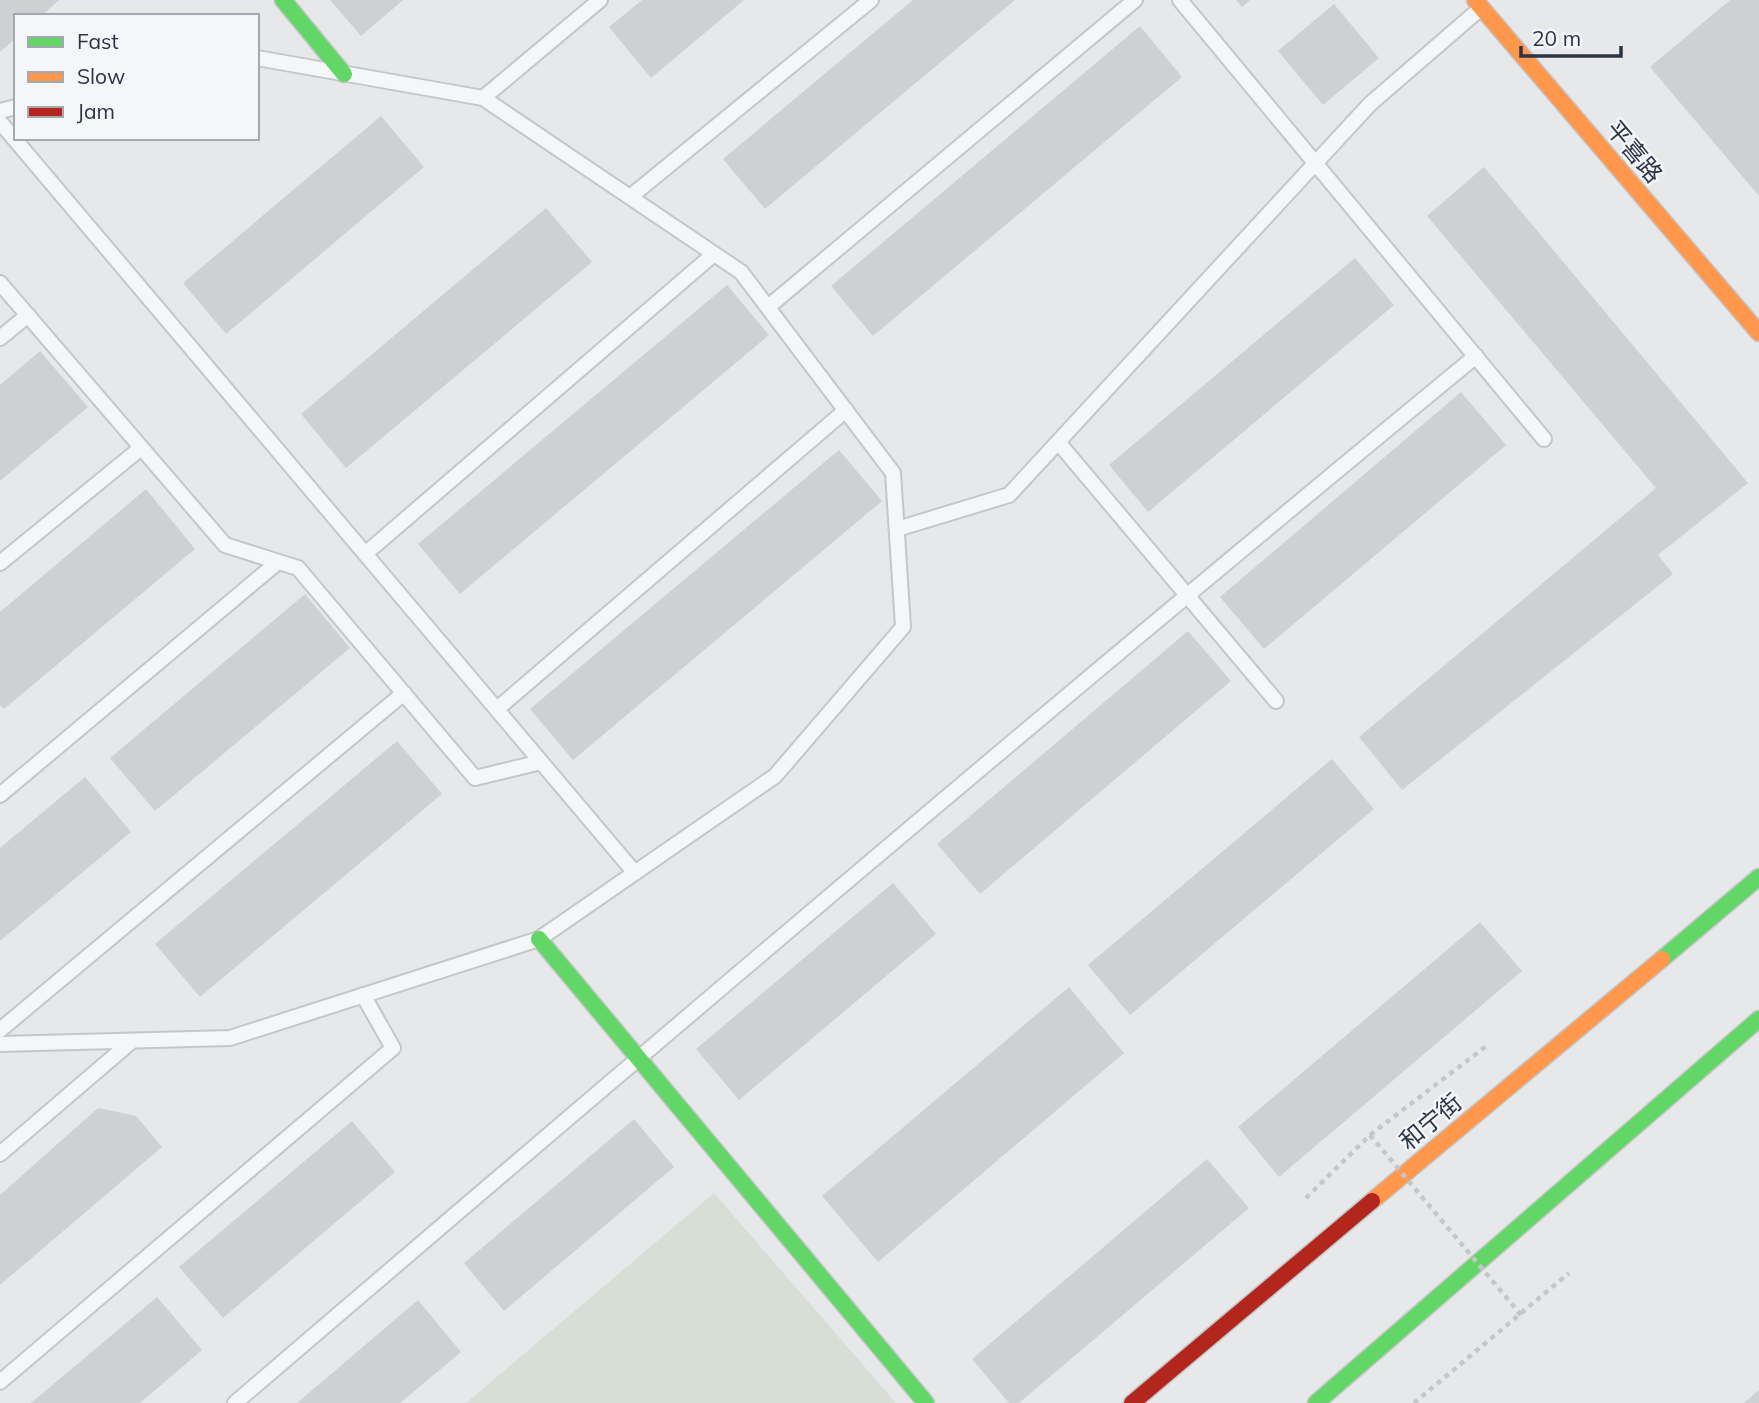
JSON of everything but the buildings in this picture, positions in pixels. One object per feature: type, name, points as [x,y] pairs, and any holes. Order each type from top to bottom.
[{"type":"main road","points":[[283,0],[344,74]]},
{"type":"main road","name":"平喜路","points":[[1478,4],[1759,333]]},
{"type":"main road","name":"和宁街","points":[[1132,1403],[1759,877]]},
{"type":"main road","points":[[538,939],[926,1403]]},
{"type":"main road","points":[[1316,1403],[1759,1019]]},
{"type":"lane","points":[[483,99],[600,0]]},
{"type":"lane","points":[[630,197],[871,0]]},
{"type":"lane","points":[[768,307],[1135,0]]},
{"type":"lane","points":[[1180,0],[1544,439]]},
{"type":"lane","points":[[897,529],[1010,495],[1370,104],[1478,4]]},
{"type":"lane","points":[[0,1044],[230,1038],[538,939],[775,776],[903,627],[892,473],[741,272],[483,99],[259,58]]},
{"type":"lane","points":[[0,122],[14,139]]},
{"type":"lane","points":[[15,140],[635,873]]},
{"type":"lane","points":[[365,554],[714,254]]},
{"type":"lane","points":[[0,283],[225,545],[298,568],[475,778],[541,762]]},
{"type":"lane","points":[[0,338],[28,315]]},
{"type":"lane","points":[[235,1403],[1186,594],[1476,356]]},
{"type":"lane","points":[[497,709],[846,410]]},
{"type":"lane","points":[[1058,442],[1276,701]]},
{"type":"lane","points":[[0,563],[141,448]]},
{"type":"lane","points":[[0,795],[278,562]]},
{"type":"lane","points":[[0,1030],[404,693]]},
{"type":"lane","points":[[0,1382],[393,1048],[363,995]]},
{"type":"lane","points":[[0,1154],[132,1041]]},
{"type":"path","points":[[1306,1198],[1370,1135],[1489,1044]]},
{"type":"path","points":[[1370,1135],[1521,1315]]},
{"type":"path","points":[[1414,1403],[1569,1273]]},
{"type":"shaded area","points":[[714,1193],[896,1403],[466,1403]]},
{"type":"traffic: fast","points":[[283,0],[344,74]]},
{"type":"traffic: fast","points":[[1662,959],[1759,877]]},
{"type":"traffic: fast","points":[[539,939],[926,1403]]},
{"type":"traffic: fast","points":[[1316,1403],[1759,1019]]},
{"type":"traffic: slow","points":[[1475,0],[1759,333]]},
{"type":"traffic: slow","points":[[1372,1201],[1662,959]]},
{"type":"traffic: jam","points":[[1132,1403],[1372,1201]]}]
